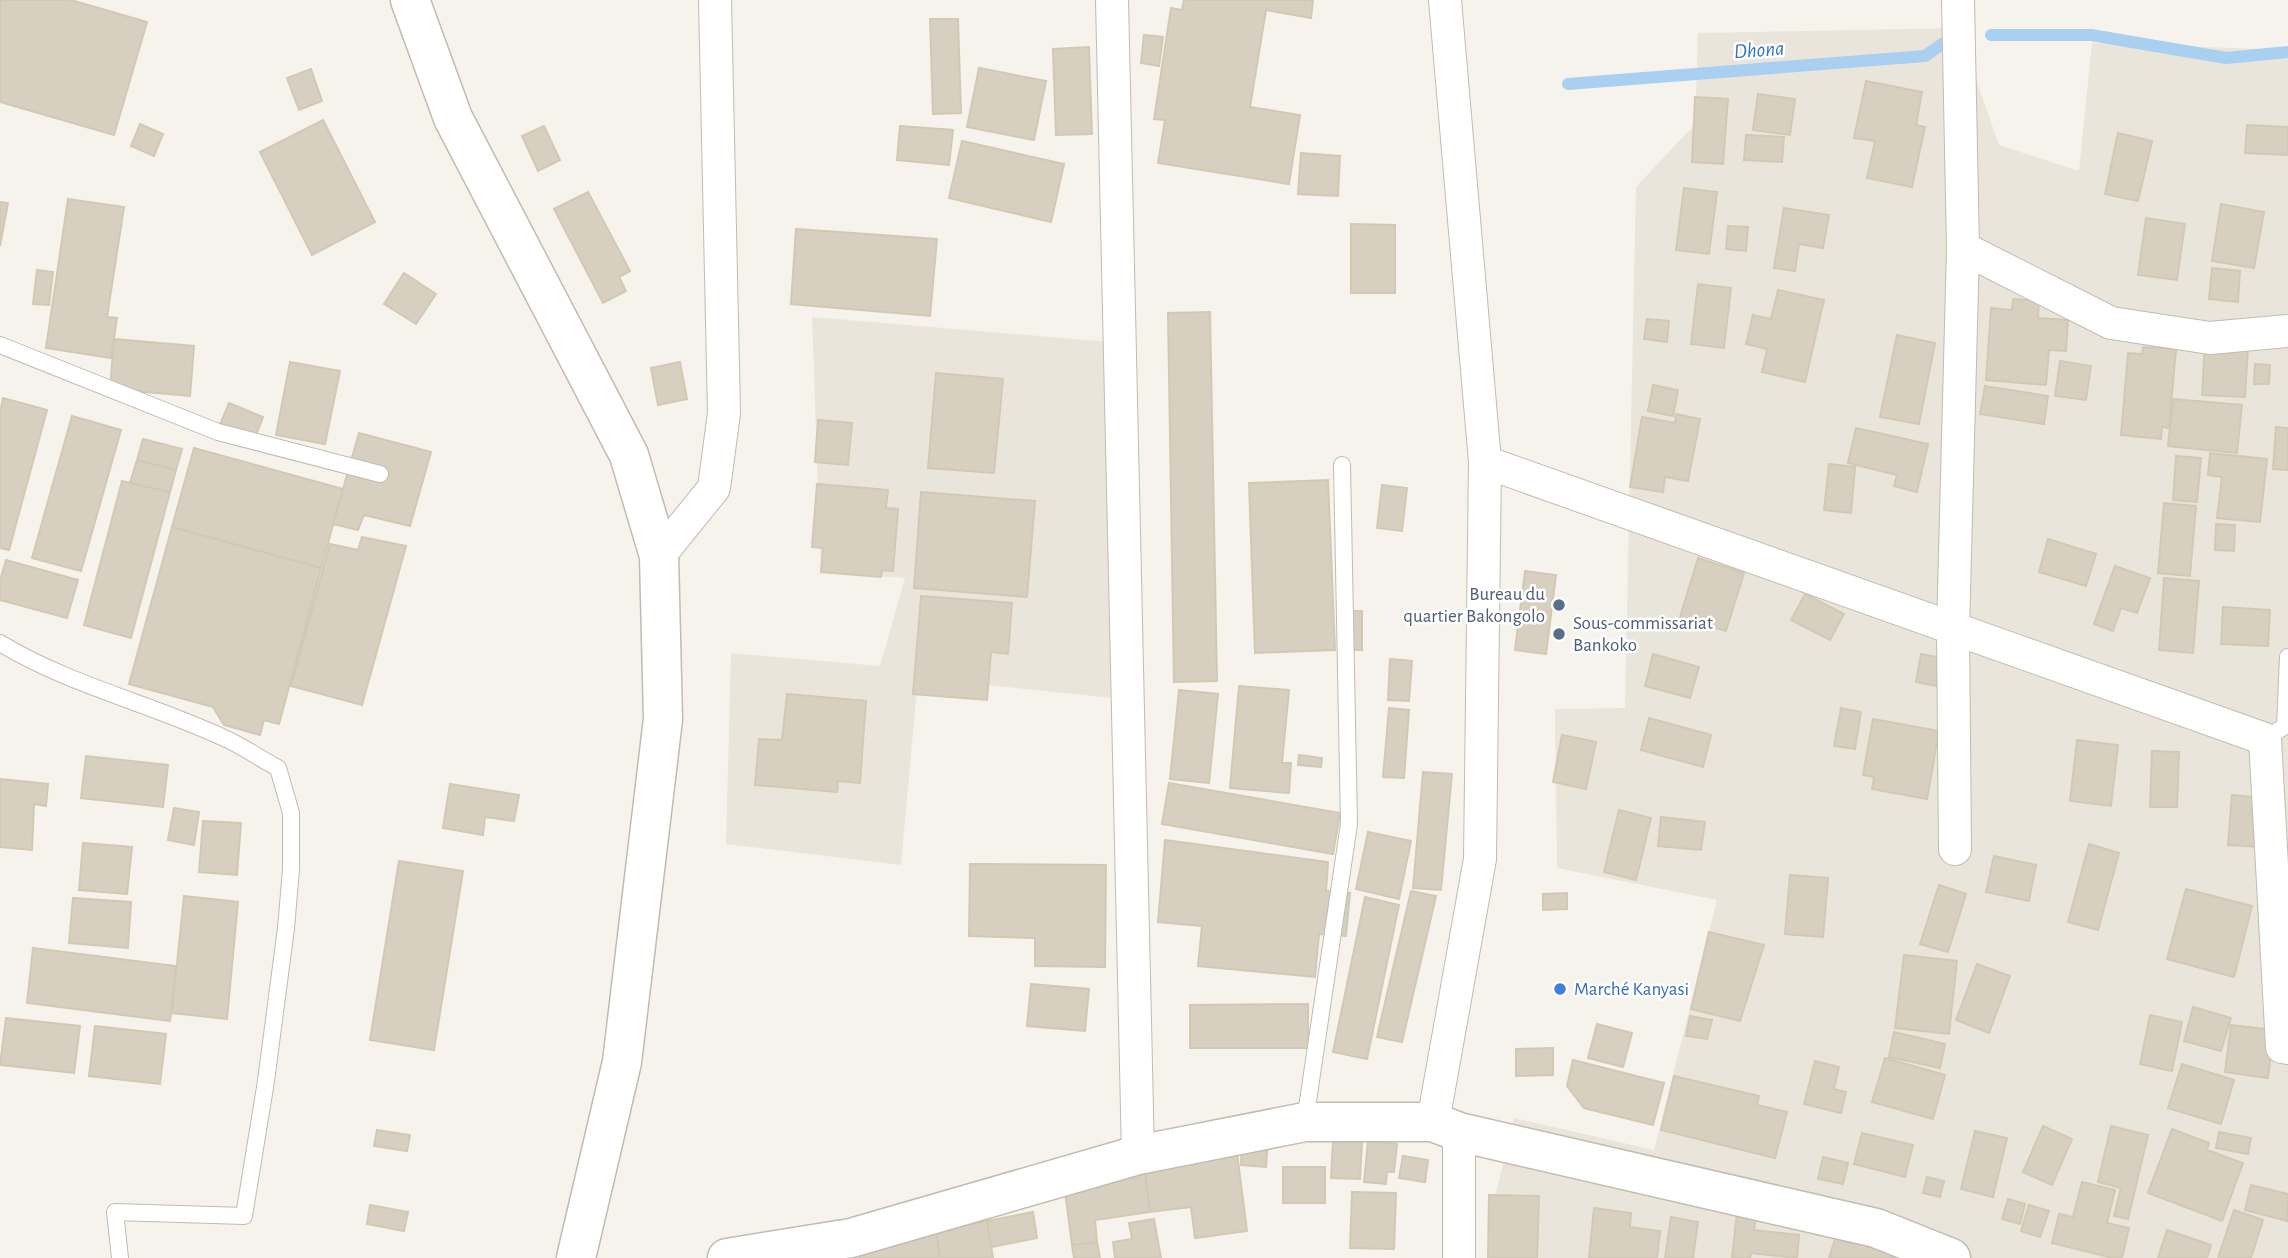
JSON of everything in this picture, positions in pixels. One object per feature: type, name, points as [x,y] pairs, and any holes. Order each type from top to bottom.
[{"type":"street","points":[[410,0],[453,118],[629,454],[659,556],[663,719],[622,1062],[576,1258]]},
{"type":"street","points":[[659,556],[714,488],[724,413],[715,0]]},
{"type":"street","points":[[1112,0],[1138,1154]]},
{"type":"street","points":[[1446,0],[1485,462],[1480,859],[1446,1127],[1459,1258]]},
{"type":"street","points":[[1955,849],[1953,630],[1962,248],[1958,0]]},
{"type":"street","points":[[1962,248],[2111,323],[2210,338],[2288,331]]},
{"type":"street","points":[[1485,462],[2265,739],[2282,1047],[2288,1048]]},
{"type":"street","points":[[726,1258],[851,1238],[1138,1154],[1305,1122],[1446,1127],[1876,1228],[1951,1258]]},
{"type":"lane","points":[[0,345],[218,432],[380,474]]},
{"type":"lane","points":[[1305,1122],[1349,824],[1342,465]]},
{"type":"lane","points":[[0,643],[27,660],[223,737],[278,768],[291,813],[291,870],[286,928],[267,1081],[244,1216],[115,1212],[120,1258]]},
{"type":"lane","points":[[2265,739],[2285,726],[2288,657]]},
{"type":"shaded area","points":[[1958,28],[1999,145],[2079,171],[2092,43],[2288,50],[2288,1258],[1495,1258],[1489,1222],[1514,1118],[1654,1150],[1717,900],[1557,868],[1555,709],[1625,708],[1636,187],[1695,124],[1698,33]]},
{"type":"shaded area","points":[[812,317],[1122,343],[1122,699],[918,678],[901,865],[726,844],[731,653],[880,666],[905,578],[821,572]]},
{"type":"building","points":[[0,0],[71,0],[147,22],[114,135],[0,102]]},
{"type":"building","points":[[1184,0],[1313,0],[1311,18],[1266,10],[1250,107],[1300,115],[1289,184],[1158,163],[1165,120],[1154,119],[1171,8],[1182,10]]},
{"type":"building","points":[[930,19],[958,19],[961,113],[933,114]]},
{"type":"building","points":[[1144,35],[1163,37],[1159,66],[1141,63]]},
{"type":"building","points":[[1089,47],[1092,134],[1056,135],[1053,49]]},
{"type":"building","points":[[979,68],[1046,81],[1034,140],[967,127]]},
{"type":"building","points":[[311,69],[322,101],[299,110],[287,78]]},
{"type":"building","points":[[1866,81],[1922,92],[1916,125],[1925,127],[1912,187],[1867,178],[1875,141],[1854,138]]},
{"type":"building","points":[[1758,94],[1795,99],[1790,135],[1753,130]]},
{"type":"building","points":[[1695,97],[1728,99],[1723,164],[1692,162]]},
{"type":"building","points":[[323,120],[375,222],[312,255],[260,152]]},
{"type":"building","points":[[140,124],[163,134],[154,156],[131,146]]},
{"type":"building","points":[[2247,125],[2288,127],[2288,155],[2245,153]]},
{"type":"building","points":[[544,126],[560,160],[538,171],[522,136]]},
{"type":"building","points":[[900,126],[953,130],[949,165],[897,160]]},
{"type":"building","points":[[2118,133],[2152,141],[2138,201],[2105,194]]},
{"type":"building","points":[[1746,135],[1784,137],[1782,162],[1744,160]]},
{"type":"building","points":[[962,141],[1064,164],[1051,222],[949,198]]},
{"type":"building","points":[[1301,153],[1340,156],[1338,196],[1298,194]]},
{"type":"building","points":[[1684,188],[1717,192],[1709,254],[1676,250]]},
{"type":"building","points":[[588,192],[630,271],[619,277],[626,291],[603,303],[554,209]]},
{"type":"building","points":[[68,199],[124,207],[107,317],[117,318],[111,358],[46,348]]},
{"type":"building","points":[[0,202],[8,203],[0,246]]},
{"type":"building","points":[[2221,204],[2264,212],[2254,268],[2212,261]]},
{"type":"building","points":[[1784,208],[1829,215],[1823,248],[1799,244],[1795,271],[1774,268]]},
{"type":"building","points":[[2146,218],[2185,224],[2177,280],[2138,275]]},
{"type":"building","points":[[1351,224],[1395,225],[1395,293],[1351,293]]},
{"type":"building","points":[[1728,226],[1748,227],[1746,251],[1726,249]]},
{"type":"building","points":[[796,229],[937,239],[930,316],[791,304]]},
{"type":"building","points":[[2212,268],[2240,271],[2238,302],[2209,299]]},
{"type":"building","points":[[37,270],[53,272],[49,305],[33,304]]},
{"type":"building","points":[[404,273],[436,294],[416,324],[384,304]]},
{"type":"building","points":[[1698,284],[1731,288],[1724,348],[1691,344]]},
{"type":"building","points":[[1778,290],[1824,300],[1805,382],[1762,372],[1767,349],[1746,344],[1753,315],[1771,319]]},
{"type":"building","points":[[2013,299],[2039,301],[2038,318],[2068,320],[2066,351],[2049,350],[2046,385],[1986,380],[1991,308],[2012,310]]},
{"type":"building","points":[[1210,312],[1217,681],[1174,682],[1168,313]]},
{"type":"building","points":[[1647,319],[1669,321],[1667,342],[1644,339]]},
{"type":"building","points":[[1897,335],[1935,343],[1919,424],[1880,417]]},
{"type":"building","points":[[114,339],[194,346],[190,396],[110,389]]},
{"type":"building","points":[[2205,343],[2248,345],[2245,397],[2202,395]]},
{"type":"building","points":[[2143,347],[2176,349],[2169,428],[2162,427],[2161,439],[2121,435],[2128,353],[2142,354]]},
{"type":"building","points":[[2060,361],[2091,366],[2086,400],[2055,396]]},
{"type":"building","points":[[290,362],[340,371],[325,444],[276,435]]},
{"type":"building","points":[[680,362],[687,399],[658,405],[651,368]]},
{"type":"building","points":[[2255,364],[2270,365],[2269,384],[2254,384]]},
{"type":"building","points":[[936,373],[1003,379],[994,473],[928,468]]},
{"type":"building","points":[[1653,385],[1678,390],[1673,416],[1648,411]]},
{"type":"building","points":[[1985,386],[2048,396],[2044,424],[1980,414]]},
{"type":"building","points":[[3,398],[47,410],[9,550],[0,548],[0,413]]},
{"type":"building","points":[[2173,399],[2242,405],[2237,453],[2168,446]]},
{"type":"building","points":[[229,403],[263,417],[251,448],[216,434]]},
{"type":"building","points":[[1676,414],[1700,419],[1688,481],[1665,477],[1663,492],[1630,487],[1642,417],[1675,423]]},
{"type":"building","points":[[72,416],[121,430],[81,571],[32,558]]},
{"type":"building","points":[[818,420],[852,423],[848,465],[815,462]]},
{"type":"building","points":[[2276,427],[2288,428],[2288,470],[2273,469]]},
{"type":"building","points":[[1856,428],[1928,444],[1917,492],[1894,486],[1897,475],[1848,463]]},
{"type":"building","points":[[359,433],[431,452],[410,526],[364,515],[358,530],[333,524]]},
{"type":"building","points":[[143,439],[182,449],[176,470],[137,460]]},
{"type":"building","points":[[194,448],[343,489],[321,568],[172,527]]},
{"type":"building","points":[[2210,453],[2267,459],[2260,522],[2217,518],[2222,477],[2208,475]]},
{"type":"building","points":[[2176,456],[2201,458],[2197,502],[2173,500]]},
{"type":"building","points":[[137,460],[176,470],[170,492],[130,483]]},
{"type":"building","points":[[1829,464],[1855,467],[1851,513],[1824,510]]},
{"type":"building","points":[[1328,480],[1335,650],[1255,653],[1249,483]]},
{"type":"building","points":[[122,481],[170,492],[131,638],[84,625]]},
{"type":"building","points":[[817,484],[888,490],[886,508],[898,509],[893,571],[882,570],[881,577],[821,572],[823,548],[812,547]]},
{"type":"building","points":[[1382,485],[1407,488],[1402,531],[1377,528]]},
{"type":"building","points":[[921,492],[1035,501],[1027,597],[914,588]]},
{"type":"building","points":[[2164,503],[2196,506],[2190,576],[2158,573]]},
{"type":"building","points":[[2216,524],[2235,525],[2234,551],[2215,550]]},
{"type":"building","points":[[172,527],[321,568],[279,724],[264,720],[260,735],[224,725],[213,707],[129,684]]},
{"type":"building","points":[[362,537],[406,546],[362,705],[291,686],[330,544],[358,550]]},
{"type":"building","points":[[2048,539],[2096,554],[2086,586],[2039,572]]},
{"type":"building","points":[[1698,558],[1744,573],[1726,631],[1680,617]]},
{"type":"building","points":[[6,560],[78,580],[67,618],[0,600],[0,581]]},
{"type":"building","points":[[2115,566],[2150,578],[2137,613],[2121,608],[2113,631],[2094,624]]},
{"type":"building","points":[[1525,571],[1556,575],[1546,654],[1515,650]]},
{"type":"building","points":[[2164,578],[2199,581],[2193,653],[2159,650]]},
{"type":"building","points":[[1805,594],[1844,614],[1830,640],[1791,620]]},
{"type":"building","points":[[921,596],[1012,603],[1008,654],[991,652],[987,700],[913,694]]},
{"type":"building","points":[[2223,607],[2270,610],[2268,646],[2221,644]]},
{"type":"building","points":[[1348,611],[1362,611],[1362,650],[1347,650]]},
{"type":"building","points":[[1653,654],[1699,667],[1690,698],[1645,686]]},
{"type":"building","points":[[1921,654],[1942,658],[1937,686],[1916,682]]},
{"type":"building","points":[[1390,659],[1412,661],[1409,701],[1388,700]]},
{"type":"building","points":[[1239,686],[1289,690],[1282,763],[1291,763],[1289,793],[1230,788]]},
{"type":"building","points":[[1179,690],[1218,694],[1209,783],[1170,779]]},
{"type":"building","points":[[787,694],[866,701],[860,783],[838,781],[837,792],[755,785],[759,739],[782,740]]},
{"type":"building","points":[[1389,708],[1409,710],[1404,778],[1383,777]]},
{"type":"building","points":[[1841,708],[1861,712],[1855,749],[1834,746]]},
{"type":"building","points":[[1649,718],[1711,735],[1703,767],[1641,750]]},
{"type":"building","points":[[1873,719],[1939,731],[1927,799],[1872,789],[1874,777],[1863,775]]},
{"type":"building","points":[[1562,735],[1596,742],[1586,789],[1553,782]]},
{"type":"building","points":[[2077,740],[2118,745],[2111,806],[2070,801]]},
{"type":"building","points":[[2152,751],[2179,752],[2177,807],[2150,807]]},
{"type":"building","points":[[1299,755],[1322,758],[1321,767],[1298,765]]},
{"type":"building","points":[[86,756],[168,765],[163,807],[81,798]]},
{"type":"building","points":[[1423,772],[1452,774],[1441,890],[1413,888]]},
{"type":"building","points":[[0,779],[48,784],[46,806],[34,804],[32,850],[0,847]]},
{"type":"building","points":[[1169,783],[1340,813],[1333,854],[1162,824]]},
{"type":"building","points":[[450,784],[519,795],[514,821],[485,817],[483,835],[443,828]]},
{"type":"building","points":[[2232,795],[2263,798],[2260,847],[2228,845]]},
{"type":"building","points":[[174,808],[199,812],[194,845],[168,840]]},
{"type":"building","points":[[1619,810],[1651,818],[1636,880],[1604,872]]},
{"type":"building","points":[[1661,817],[1705,822],[1701,850],[1658,846]]},
{"type":"building","points":[[203,821],[241,823],[237,875],[199,872]]},
{"type":"building","points":[[1368,832],[1411,841],[1399,899],[1356,889]]},
{"type":"building","points":[[1165,840],[1328,862],[1326,891],[1350,893],[1346,936],[1319,934],[1315,977],[1198,966],[1202,926],[1158,922]]},
{"type":"building","points":[[83,843],[132,847],[127,894],[79,890]]},
{"type":"building","points":[[2089,844],[2119,853],[2098,930],[2068,922]]},
{"type":"building","points":[[1994,856],[2036,865],[2029,901],[1986,892]]},
{"type":"building","points":[[399,861],[463,871],[434,1050],[370,1040]]},
{"type":"building","points":[[970,864],[1106,865],[1105,967],[1035,966],[1035,938],[969,936]]},
{"type":"building","points":[[1790,875],[1828,878],[1823,937],[1785,934]]},
{"type":"building","points":[[1939,885],[1966,894],[1948,952],[1920,944]]},
{"type":"building","points":[[2186,889],[2252,906],[2234,977],[2167,959]]},
{"type":"building","points":[[1411,891],[1436,896],[1402,1042],[1377,1037]]},
{"type":"building","points":[[1567,893],[1567,909],[1543,910],[1543,894]]},
{"type":"building","points":[[184,896],[238,902],[227,1019],[172,1013]]},
{"type":"building","points":[[1365,897],[1399,905],[1367,1059],[1333,1052]]},
{"type":"building","points":[[73,898],[131,902],[128,948],[69,943]]},
{"type":"building","points":[[1709,932],[1764,945],[1740,1021],[1691,1009]]},
{"type":"building","points":[[33,948],[176,966],[170,1021],[27,1003]]},
{"type":"building","points":[[1904,955],[1957,961],[1949,1034],[1895,1028]]},
{"type":"building","points":[[1977,964],[2010,976],[1989,1033],[1956,1020]]},
{"type":"building","points":[[1031,984],[1089,989],[1085,1031],[1027,1026]]},
{"type":"building","points":[[1308,1004],[1308,1048],[1190,1048],[1190,1005]]},
{"type":"building","points":[[2193,1007],[2231,1018],[2221,1051],[2184,1041]]},
{"type":"building","points":[[2150,1015],[2182,1022],[2172,1071],[2140,1064]]},
{"type":"building","points":[[1690,1016],[1712,1020],[1707,1039],[1686,1036]]},
{"type":"building","points":[[6,1018],[80,1026],[74,1073],[0,1065]]},
{"type":"building","points":[[1597,1024],[1632,1033],[1623,1067],[1588,1058]]},
{"type":"building","points":[[2231,1025],[2274,1030],[2268,1078],[2225,1072]]},
{"type":"building","points":[[95,1026],[166,1034],[160,1084],[89,1076]]},
{"type":"building","points":[[1894,1032],[1945,1044],[1940,1068],[1889,1057]]},
{"type":"building","points":[[1553,1048],[1553,1075],[1516,1076],[1516,1049]]},
{"type":"building","points":[[1885,1058],[1945,1075],[1933,1119],[1872,1102]]},
{"type":"building","points":[[1573,1060],[1664,1083],[1653,1125],[1584,1108],[1567,1086]]},
{"type":"building","points":[[1815,1061],[1839,1067],[1834,1089],[1846,1092],[1841,1113],[1804,1104]]},
{"type":"building","points":[[2182,1064],[2234,1080],[2221,1124],[2168,1108]]},
{"type":"building","points":[[1674,1076],[1759,1096],[1757,1105],[1787,1112],[1775,1158],[1661,1130]]},
{"type":"building","points":[[2043,1126],[2072,1139],[2052,1185],[2023,1172]]},
{"type":"building","points":[[2111,1126],[2148,1135],[2128,1219],[2114,1216],[2121,1188],[2098,1182]]},
{"type":"building","points":[[2172,1129],[2209,1143],[2207,1150],[2243,1163],[2222,1221],[2148,1193]]},
{"type":"building","points":[[377,1130],[410,1135],[407,1151],[374,1146]]},
{"type":"building","points":[[1975,1131],[2007,1138],[1993,1197],[1961,1189]]},
{"type":"building","points":[[2219,1132],[2251,1138],[2248,1154],[2216,1148]]},
{"type":"building","points":[[1862,1133],[1913,1145],[1905,1177],[1854,1164]]},
{"type":"building","points":[[1242,1137],[1268,1139],[1266,1167],[1241,1165]]},
{"type":"building","points":[[1333,1141],[1362,1142],[1360,1179],[1331,1178]]},
{"type":"building","points":[[1368,1141],[1397,1144],[1394,1172],[1387,1172],[1386,1184],[1364,1182]]},
{"type":"building","points":[[1237,1153],[1247,1231],[1195,1238],[1191,1207],[1150,1212],[1144,1165]]},
{"type":"building","points":[[1403,1156],[1428,1160],[1425,1182],[1399,1178]]},
{"type":"building","points":[[1823,1157],[1848,1163],[1843,1184],[1818,1179]]},
{"type":"building","points":[[1144,1165],[1150,1212],[1095,1220],[1097,1242],[1072,1245],[1063,1176]]},
{"type":"building","points":[[1283,1167],[1325,1167],[1325,1203],[1283,1203]]},
{"type":"building","points":[[1927,1177],[1944,1181],[1940,1197],[1923,1193]]},
{"type":"building","points":[[2082,1182],[2115,1190],[2107,1223],[2129,1228],[2122,1258],[2052,1243],[2059,1214],[2073,1217]]},
{"type":"building","points":[[2251,1185],[2288,1194],[2287,1221],[2245,1210]]},
{"type":"building","points":[[1352,1192],[1396,1193],[1394,1249],[1350,1248]]},
{"type":"building","points":[[1489,1195],[1539,1196],[1537,1258],[1488,1258]]},
{"type":"building","points":[[2008,1199],[2025,1204],[2020,1224],[2002,1219]]},
{"type":"building","points":[[370,1205],[408,1212],[404,1231],[367,1224]]},
{"type":"building","points":[[2029,1205],[2049,1211],[2040,1237],[2021,1231]]},
{"type":"building","points":[[1594,1208],[1631,1213],[1630,1227],[1660,1231],[1657,1258],[1589,1258]]},
{"type":"building","points":[[2234,1210],[2263,1220],[2251,1258],[2218,1258]]},
{"type":"building","points":[[1033,1212],[1037,1238],[991,1247],[987,1221]]},
{"type":"building","points":[[1737,1213],[1756,1215],[1754,1230],[1799,1235],[1797,1258],[1751,1253],[1750,1258],[1732,1258]]},
{"type":"building","points":[[1671,1217],[1698,1222],[1693,1258],[1665,1258]]},
{"type":"building","points":[[1154,1219],[1161,1258],[1115,1258],[1113,1242],[1132,1239],[1129,1223]]},
{"type":"building","points":[[987,1221],[993,1258],[940,1258],[936,1231]]},
{"type":"building","points":[[2167,1230],[2211,1245],[2207,1258],[2158,1258]]},
{"type":"building","points":[[936,1231],[940,1258],[860,1258],[858,1246]]},
{"type":"building","points":[[1837,1233],[1933,1258],[1829,1258]]},
{"type":"building","points":[[1097,1242],[1100,1258],[1074,1258],[1072,1245]]},
{"type":"waterway","name":"Dhona","points":[[1991,35],[2091,35],[2226,58],[2288,52]]},
{"type":"waterway","name":"Dhona","points":[[1568,84],[1925,56],[1948,40]]},
{"type":"place","name":"Bureau du quartier Bakongolo","points":[[1559,605]]},
{"type":"place","name":"Sous-commissariat Bankoko","points":[[1559,634]]},
{"type":"place","name":"Marché Kanyasi","points":[[1560,989]]}]
